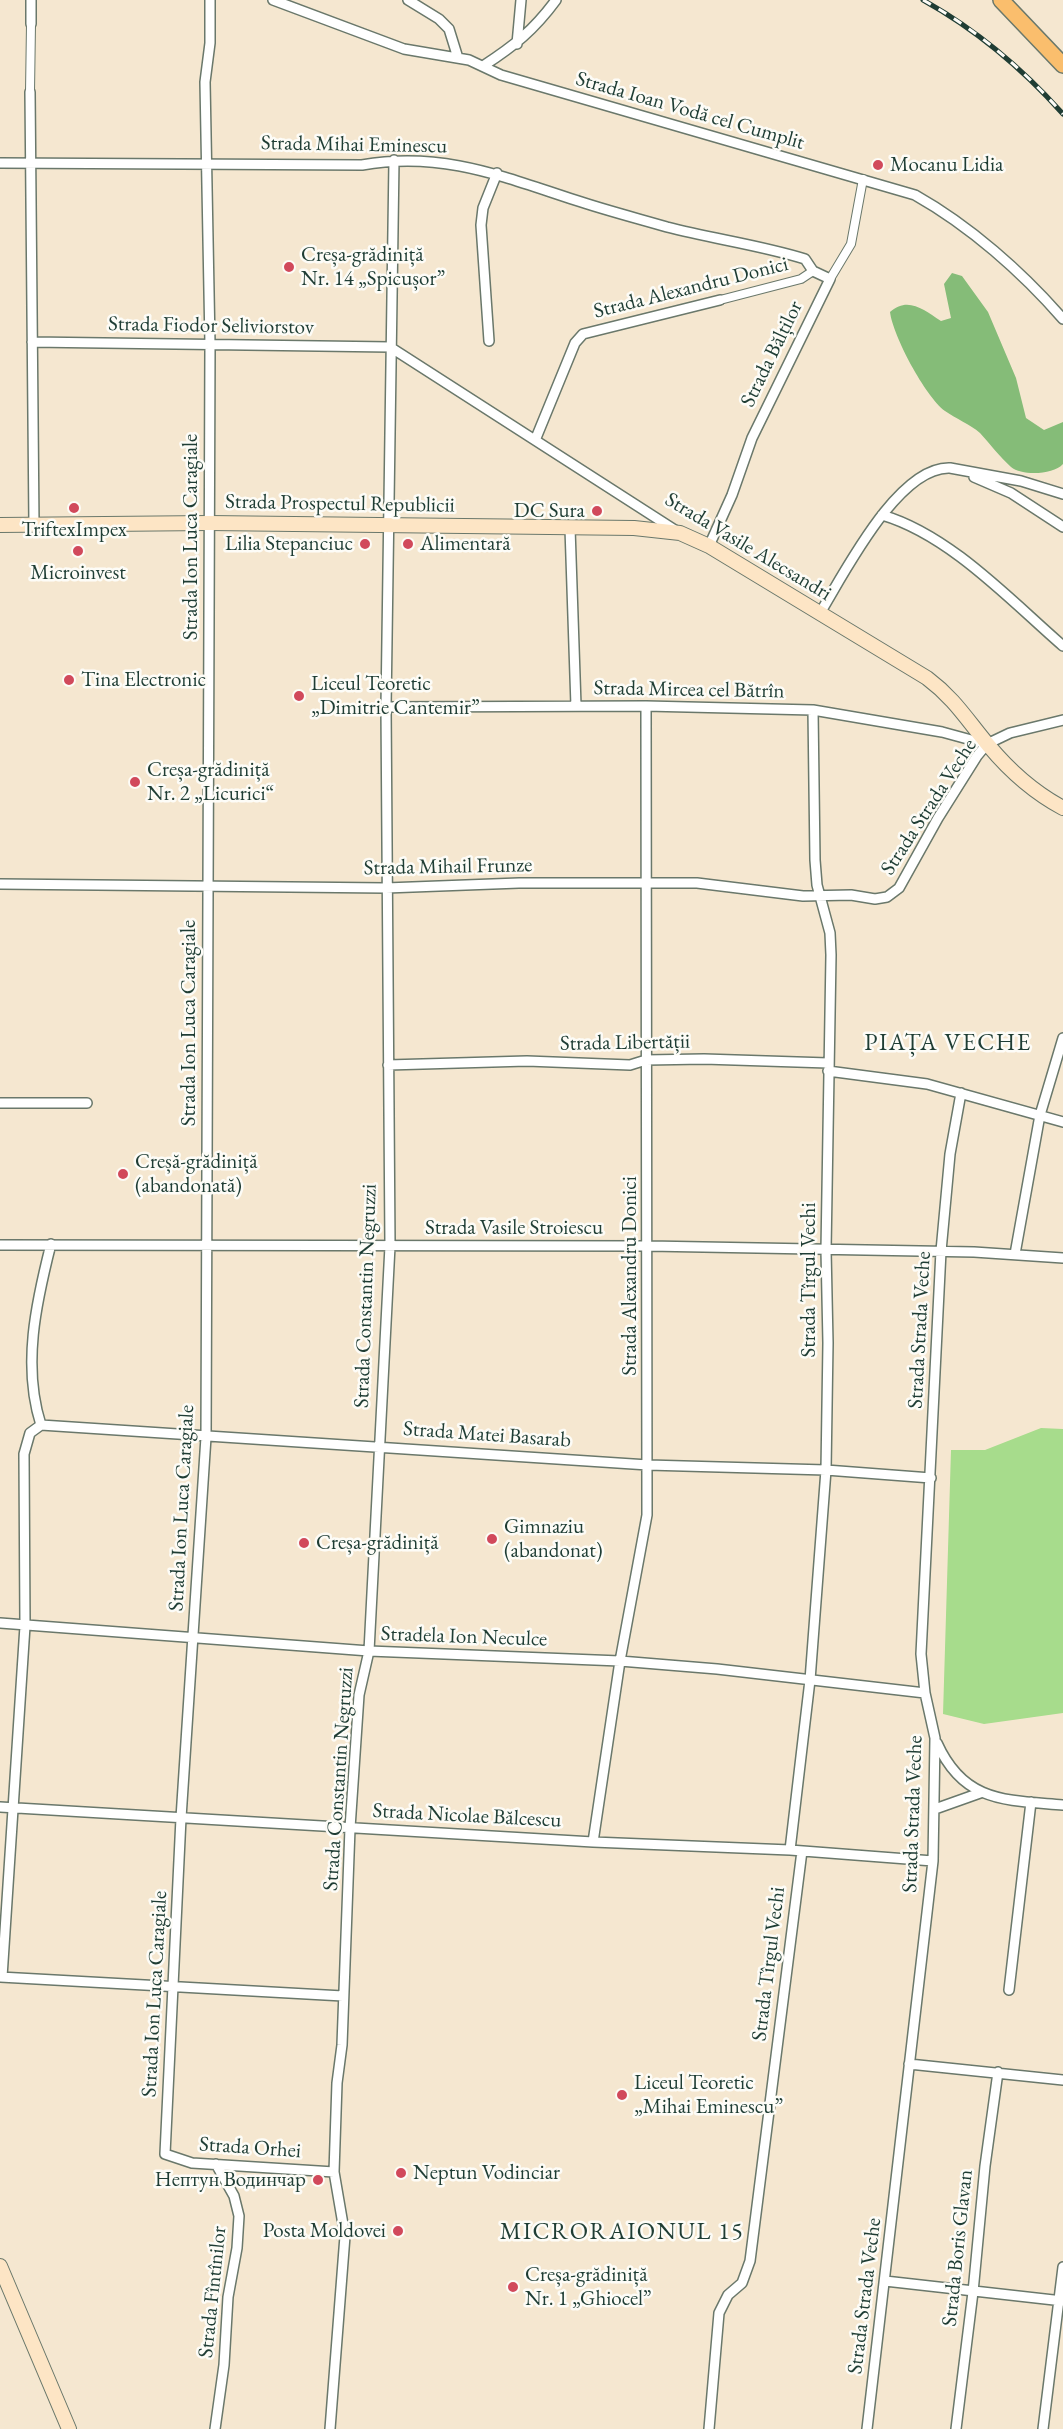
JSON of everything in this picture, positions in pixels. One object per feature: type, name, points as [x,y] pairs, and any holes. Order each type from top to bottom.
[{"type":"main road","points":[[1001,0],[1063,65]]},
{"type":"main road","name":"Strada Prospectul Republicii","points":[[0,525],[209,523],[646,529],[680,533]]},
{"type":"main road","name":"Strada Vasile Alecsandri","points":[[680,533],[709,546],[939,686],[963,710],[987,744],[1020,777],[1063,808]]},
{"type":"main road","points":[[0,2266],[69,2429]]},
{"type":"street","points":[[31,0],[30,162],[34,526]]},
{"type":"street","name":"Strada Ion Luca Caragiale","points":[[165,2154],[181,1818],[206,1437],[210,344],[205,81],[210,43],[210,0]]},
{"type":"street","name":"Strada Ioan Vodă cel Cumplit","points":[[273,0],[404,49],[458,58],[501,75],[651,120],[915,195],[946,212],[1037,291],[1063,319]]},
{"type":"street","points":[[408,0],[439,19],[449,30],[454,39],[458,58]]},
{"type":"street","points":[[517,44],[521,0]]},
{"type":"street","points":[[483,66],[517,44],[541,20],[556,0]]},
{"type":"street","name":"Strada Mihai Eminescu","points":[[0,163],[206,162],[362,165],[394,160],[438,161],[497,173],[576,200],[702,236],[787,254],[805,260],[813,271],[830,279]]},
{"type":"street","name":"Strada Constantin Negruzzi","points":[[330,2429],[345,2236],[334,2172],[350,1828],[359,1695],[369,1651],[390,1246],[386,707],[394,160]]},
{"type":"street","points":[[489,341],[481,225],[483,208],[497,173]]},
{"type":"street","name":"Strada Bălților","points":[[709,546],[732,495],[756,429],[830,279],[851,244],[863,179]]},
{"type":"street","name":"Strada Alexandru Donici","points":[[536,438],[575,343],[583,334],[801,279],[813,271]]},
{"type":"street","name":"Strada Fiodor Seliviorstov","points":[[32,342],[390,347]]},
{"type":"street","name":"Strada Vasile Alecsandri","points":[[390,347],[536,438],[680,533]]},
{"type":"street","points":[[820,613],[882,515],[896,499],[926,474],[941,467],[1021,481],[1063,494]]},
{"type":"street","points":[[967,472],[1021,499],[1063,527]]},
{"type":"street","points":[[882,515],[900,520],[936,540],[1063,646]]},
{"type":"street","points":[[570,528],[576,706]]},
{"type":"street","name":"Strada Alexandru Donici","points":[[593,1842],[620,1661],[647,1515],[646,706]]},
{"type":"street","name":"Strada Mircea cel Bătrîn","points":[[386,707],[646,706],[813,710],[942,732],[987,744]]},
{"type":"street","name":"Strada Tîrgul Vechi","points":[[790,1850],[810,1680],[826,1470],[830,933],[820,897],[815,860],[813,710]]},
{"type":"street","name":"Strada Strada Veche","points":[[894,893],[987,744],[1010,733],[1063,720]]},
{"type":"street","name":"Strada Mihail Frunze","points":[[0,884],[386,888],[647,882],[733,886],[820,897],[851,895],[875,899],[894,893]]},
{"type":"street","points":[[1015,1254],[1040,1115],[1063,1038]]},
{"type":"street","name":"Strada Libertății","points":[[388,1065],[527,1061],[614,1065],[636,1064],[646,1060],[828,1067],[915,1081],[1063,1122]]},
{"type":"street","name":"Strada Strada Veche","points":[[867,2429],[933,1861],[935,1738],[925,1694],[921,1654],[941,1251],[950,1154],[961,1093]]},
{"type":"street","points":[[0,1103],[87,1103]]},
{"type":"street","points":[[51,1244],[41,1282],[31,1373],[33,1400],[41,1425],[30,1433],[24,1454],[25,1626],[1,1977],[343,1996]]},
{"type":"street","name":"Strada Vasile Stroiescu","points":[[0,1245],[648,1246],[941,1251],[1063,1258]]},
{"type":"street","name":"Strada Matei Basarab","points":[[41,1425],[206,1437],[378,1445],[648,1465],[826,1470],[931,1478]]},
{"type":"street","name":"Stradela Ion Neculce","points":[[0,1623],[369,1651],[620,1661],[925,1694]]},
{"type":"street","points":[[935,1738],[951,1767],[980,1793],[1000,1799],[1063,1805]]},
{"type":"street","points":[[935,1809],[980,1793]]},
{"type":"street","points":[[1010,1990],[1031,1802]]},
{"type":"street","name":"Strada Nicolae Bălcescu","points":[[0,1806],[593,1842],[790,1850],[933,1861]]},
{"type":"street","name":"Strada Tîrgul Vechi","points":[[710,2429],[719,2313],[728,2295],[742,2283],[750,2261],[802,1851]]},
{"type":"street","points":[[909,2064],[1063,2080]]},
{"type":"street","name":"Strada Boris Glavan","points":[[956,2429],[973,2292],[985,2166],[998,2072]]},
{"type":"street","name":"Strada Orhei","points":[[165,2154],[192,2163],[334,2172]]},
{"type":"street","name":"Strada Fîntînilor","points":[[215,2429],[224,2365],[228,2297],[237,2248],[239,2216],[234,2196],[216,2164]]},
{"type":"street","points":[[1043,2429],[1061,2301],[1063,2267]]},
{"type":"street","points":[[885,2281],[1061,2301]]},
{"type":"green space","points":[[952,273],[962,276],[988,312],[1016,378],[1026,418],[1044,430],[1063,422],[1063,464],[1058,468],[1030,473],[1011,467],[980,433],[945,411],[937,403],[911,365],[892,323],[890,312],[897,307],[910,305],[922,309],[941,321],[951,318],[944,284]]},
{"type":"green space","points":[[1041,1428],[1063,1429],[1063,1713],[984,1724],[943,1714],[951,1450],[985,1450]]},
{"type":"railway","points":[[923,0],[962,24],[998,51],[1063,114]]},
{"type":"place","name":"Mocanu Lidia","points":[[878,165]]},
{"type":"place","name":"Creșa-grădiniță Nr. 14 „Spicușor”","points":[[289,267]]},
{"type":"place","name":"TriftexImpex","points":[[74,508]]},
{"type":"place","name":"DC Sura","points":[[597,511]]},
{"type":"place","name":"Lilia Stepanciuc","points":[[365,544]]},
{"type":"place","name":"Alimentară","points":[[408,544]]},
{"type":"place","name":"Microinvest","points":[[78,551]]},
{"type":"place","name":"Tina Electronic","points":[[69,680]]},
{"type":"place","name":"Liceul Teoretic „Dimitrie Cantemir”","points":[[299,696]]},
{"type":"place","name":"Creșa-grădiniță Nr. 2 „Licurici“","points":[[135,782]]},
{"type":"place","name":"Creșă-grădiniță (abandonată)","points":[[123,1174]]},
{"type":"place","name":"Gimnaziu (abandonat)","points":[[492,1539]]},
{"type":"place","name":"Creșa-grădiniță","points":[[304,1543]]},
{"type":"place","name":"Liceul Teoretic „Mihai Eminescu”","points":[[622,2095]]},
{"type":"place","name":"Neptun Vodinciar","points":[[401,2173]]},
{"type":"place","name":"Нептун Водинчар","points":[[318,2180]]},
{"type":"place","name":"Posta Moldovei","points":[[398,2231]]},
{"type":"place","name":"Creșa-grădiniță Nr. 1 „Ghiocel”","points":[[513,2287]]},
{"type":"district","name":"PIAȚA VECHE","points":[[948,1043]]},
{"type":"district","name":"MICRORAIONUL 15","points":[[622,2232]]}]
